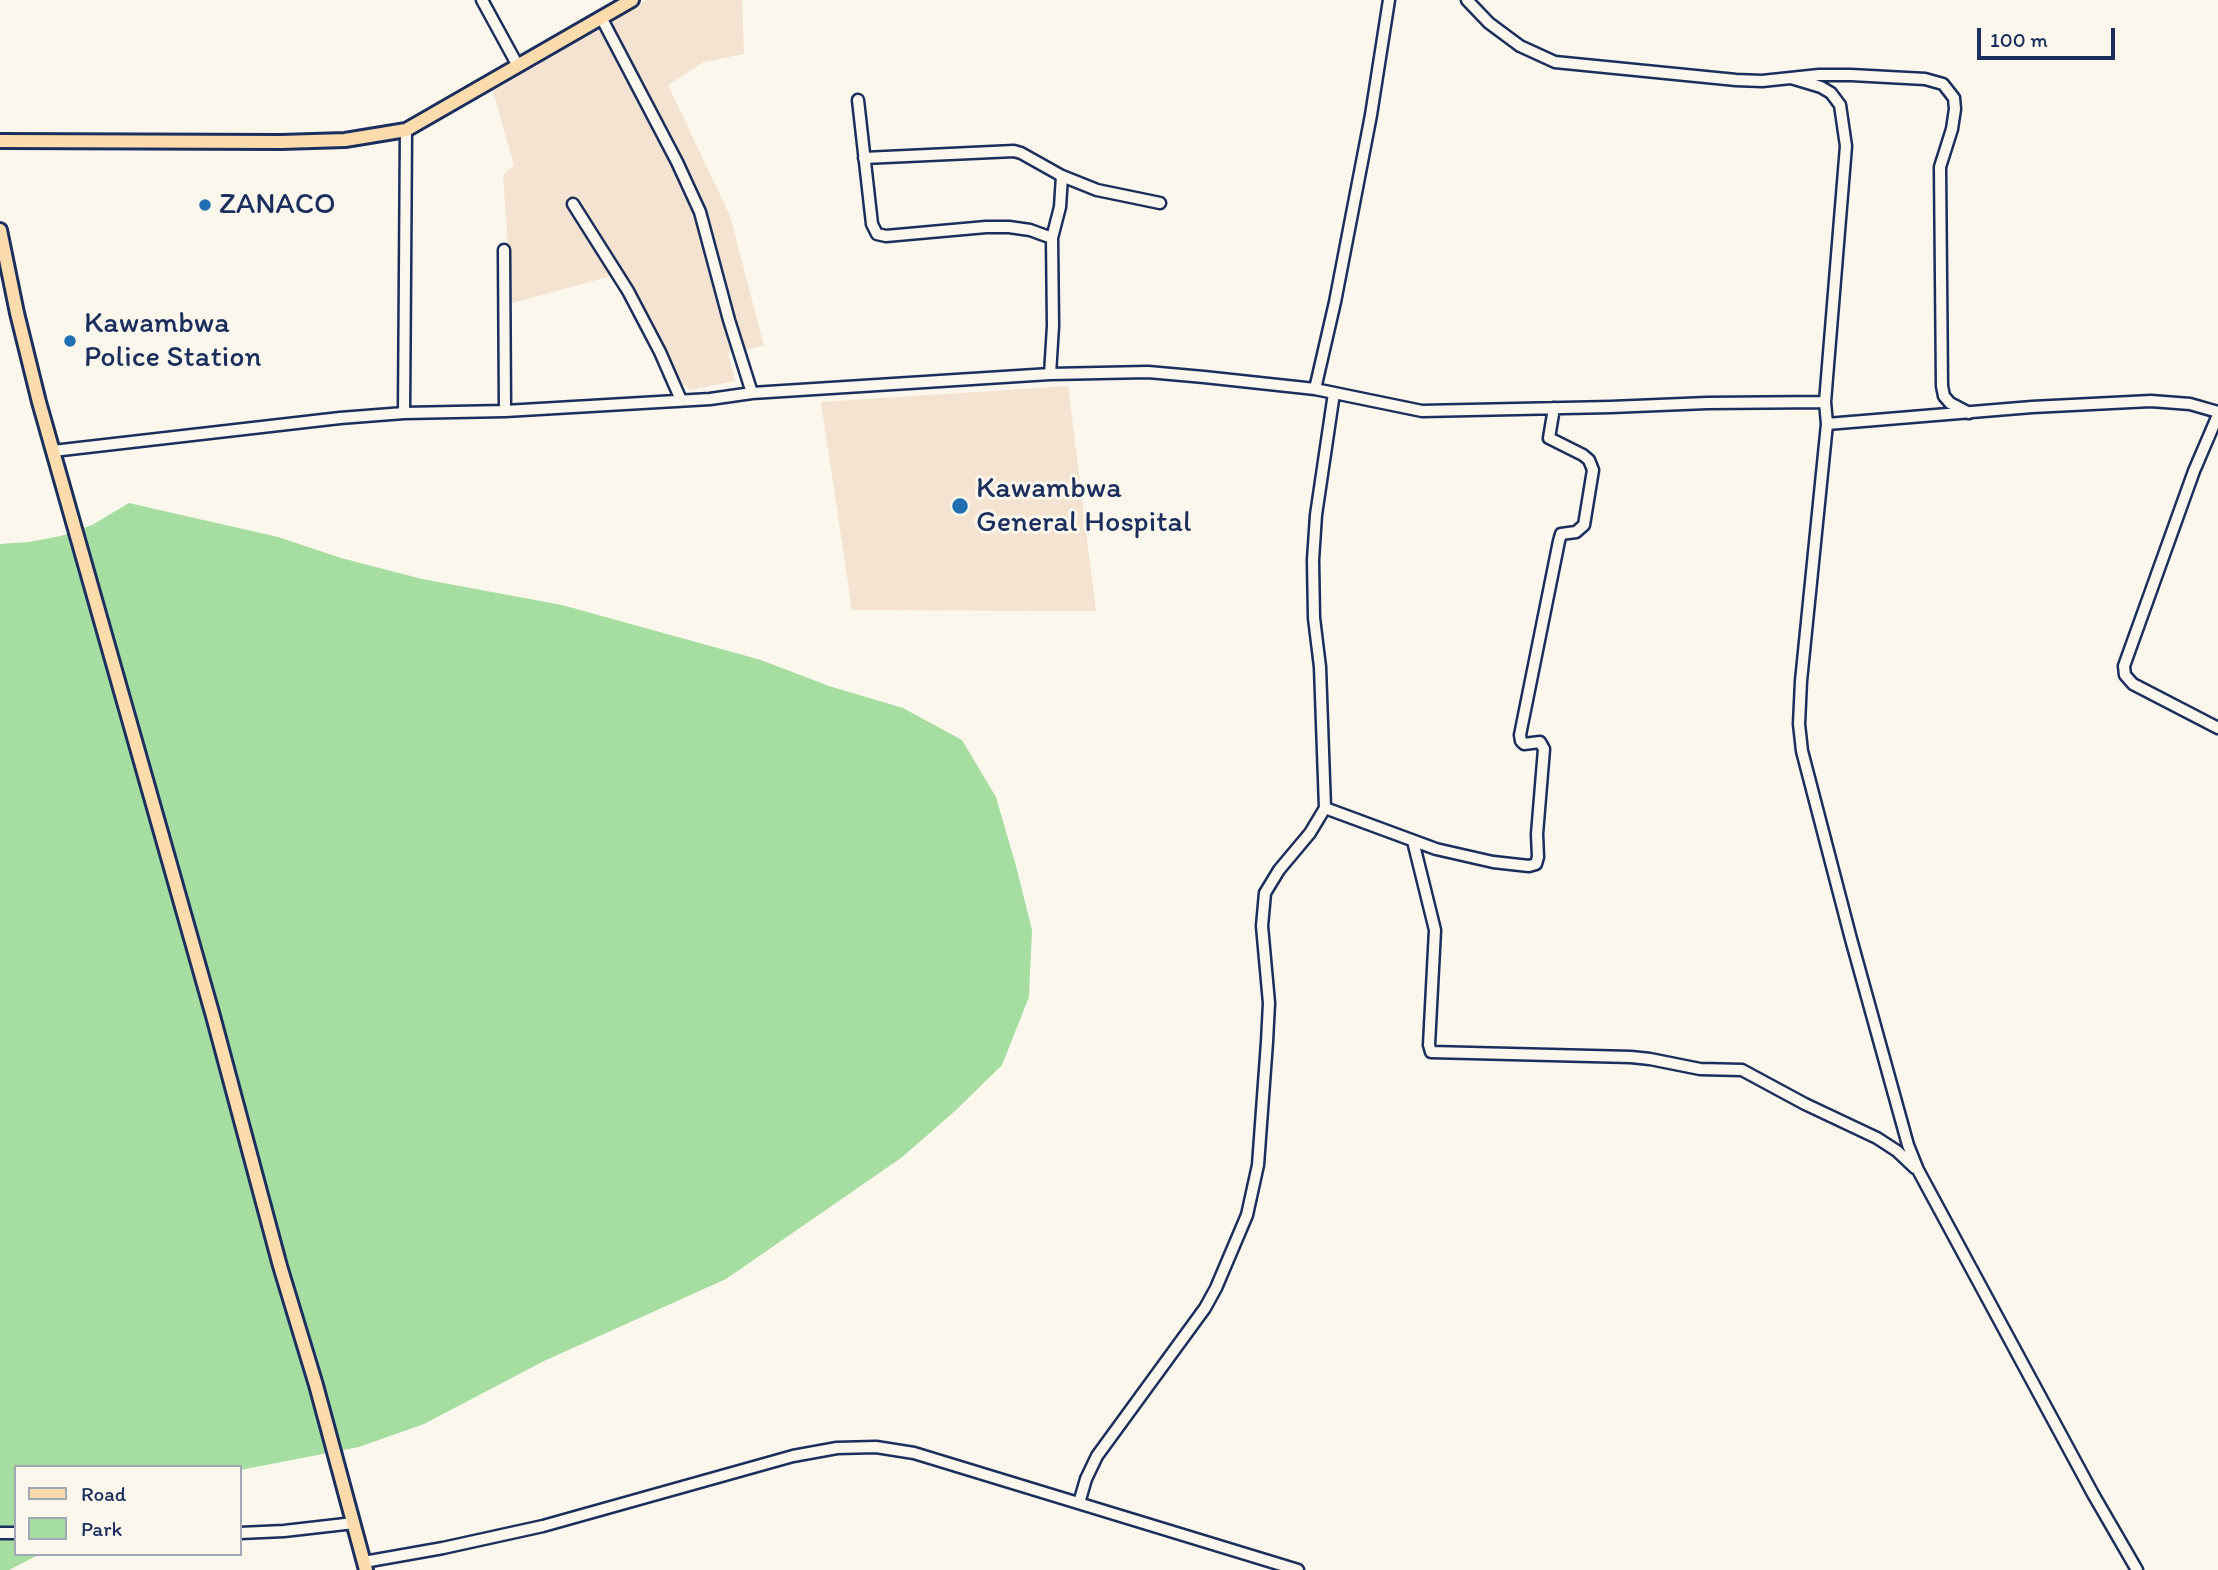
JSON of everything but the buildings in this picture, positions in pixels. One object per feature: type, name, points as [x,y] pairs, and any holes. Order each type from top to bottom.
[{"type":"main road","points":[[0,141],[282,142],[345,140],[406,130],[632,0]]},
{"type":"main road","points":[[0,230],[17,313],[53,451],[365,1566]]},
{"type":"street","points":[[482,0],[518,66]]},
{"type":"street","points":[[1315,389],[1335,302],[1371,115],[1389,0]]},
{"type":"street","points":[[1467,0],[1489,23],[1520,46],[1555,62],[1736,80],[1762,81],[1819,75],[1892,76],[1935,80],[1943,84],[1954,98],[1955,118],[1940,167],[1942,386],[1944,396],[1950,403],[1969,413]]},
{"type":"street","points":[[602,19],[677,162],[700,212],[752,393]]},
{"type":"street","points":[[1791,78],[1821,87],[1831,93],[1840,105],[1846,146],[1825,402],[1826,424],[1801,681],[1799,724],[1802,751],[1908,1145],[1918,1170],[2086,1483],[2137,1570]]},
{"type":"street","points":[[858,100],[872,224],[877,234],[886,236],[1009,227],[1030,230],[1052,238]]},
{"type":"street","points":[[404,413],[406,130]]},
{"type":"street","points":[[864,158],[1014,151],[1062,176],[1097,190],[1160,203]]},
{"type":"street","points":[[1050,373],[1053,326],[1052,238],[1062,176]]},
{"type":"street","points":[[573,204],[628,290],[681,400]]},
{"type":"street","points":[[504,250],[505,411]]},
{"type":"street","points":[[53,451],[327,419],[681,400],[1050,373],[1148,372],[1315,389],[1422,411],[1706,402],[1825,402]]},
{"type":"street","points":[[1079,1503],[1097,1456],[1205,1308],[1247,1215],[1258,1165],[1267,1042],[1269,1003],[1262,926],[1265,893],[1279,870],[1310,833],[1325,808],[1320,667],[1314,618],[1312,561],[1316,514],[1334,393]]},
{"type":"street","points":[[1826,424],[2032,407],[2151,401],[2190,404],[2218,414],[2194,471],[2124,666],[2124,675],[2133,684],[2218,727]]},
{"type":"street","points":[[1325,808],[1436,849],[1493,862],[1529,866],[1538,862],[1544,749],[1540,742],[1524,744],[1520,735],[1559,541],[1561,534],[1576,531],[1584,525],[1593,470],[1589,460],[1583,455],[1549,438],[1554,408]]},
{"type":"street","points":[[1413,841],[1435,930],[1429,1045],[1431,1052],[1631,1057],[1700,1069],[1742,1070],[1877,1138],[1918,1170]]},
{"type":"street","points":[[365,1566],[542,1526],[793,1457],[837,1448],[876,1447],[914,1453],[1298,1570]]},
{"type":"street","points":[[242,1533],[354,1523]]},
{"type":"shaded area","points":[[647,0],[742,0],[744,54],[704,62],[668,85],[730,216],[764,346],[728,352],[735,381],[690,390],[675,377],[623,273],[512,303],[503,175],[514,165],[493,91]]},
{"type":"shaded area","name":"Kawambwa General Hospital","points":[[1068,386],[1096,611],[852,610],[821,402]]},
{"type":"green space","points":[[129,503],[278,537],[341,558],[422,579],[562,605],[761,660],[829,686],[903,708],[962,740],[996,797],[1032,930],[1029,997],[1002,1065],[901,1158],[726,1279],[544,1361],[424,1424],[359,1447],[242,1470],[242,1465],[14,1465],[14,1556],[36,1556],[9,1570],[0,1570],[0,544],[61,536],[92,525]]},
{"type":"place","name":"ZANACO","points":[[205,205]]},
{"type":"place","name":"Kawambwa Police Station","points":[[70,341]]},
{"type":"place","name":"Kawambwa General Hospital","points":[[960,506]]}]
